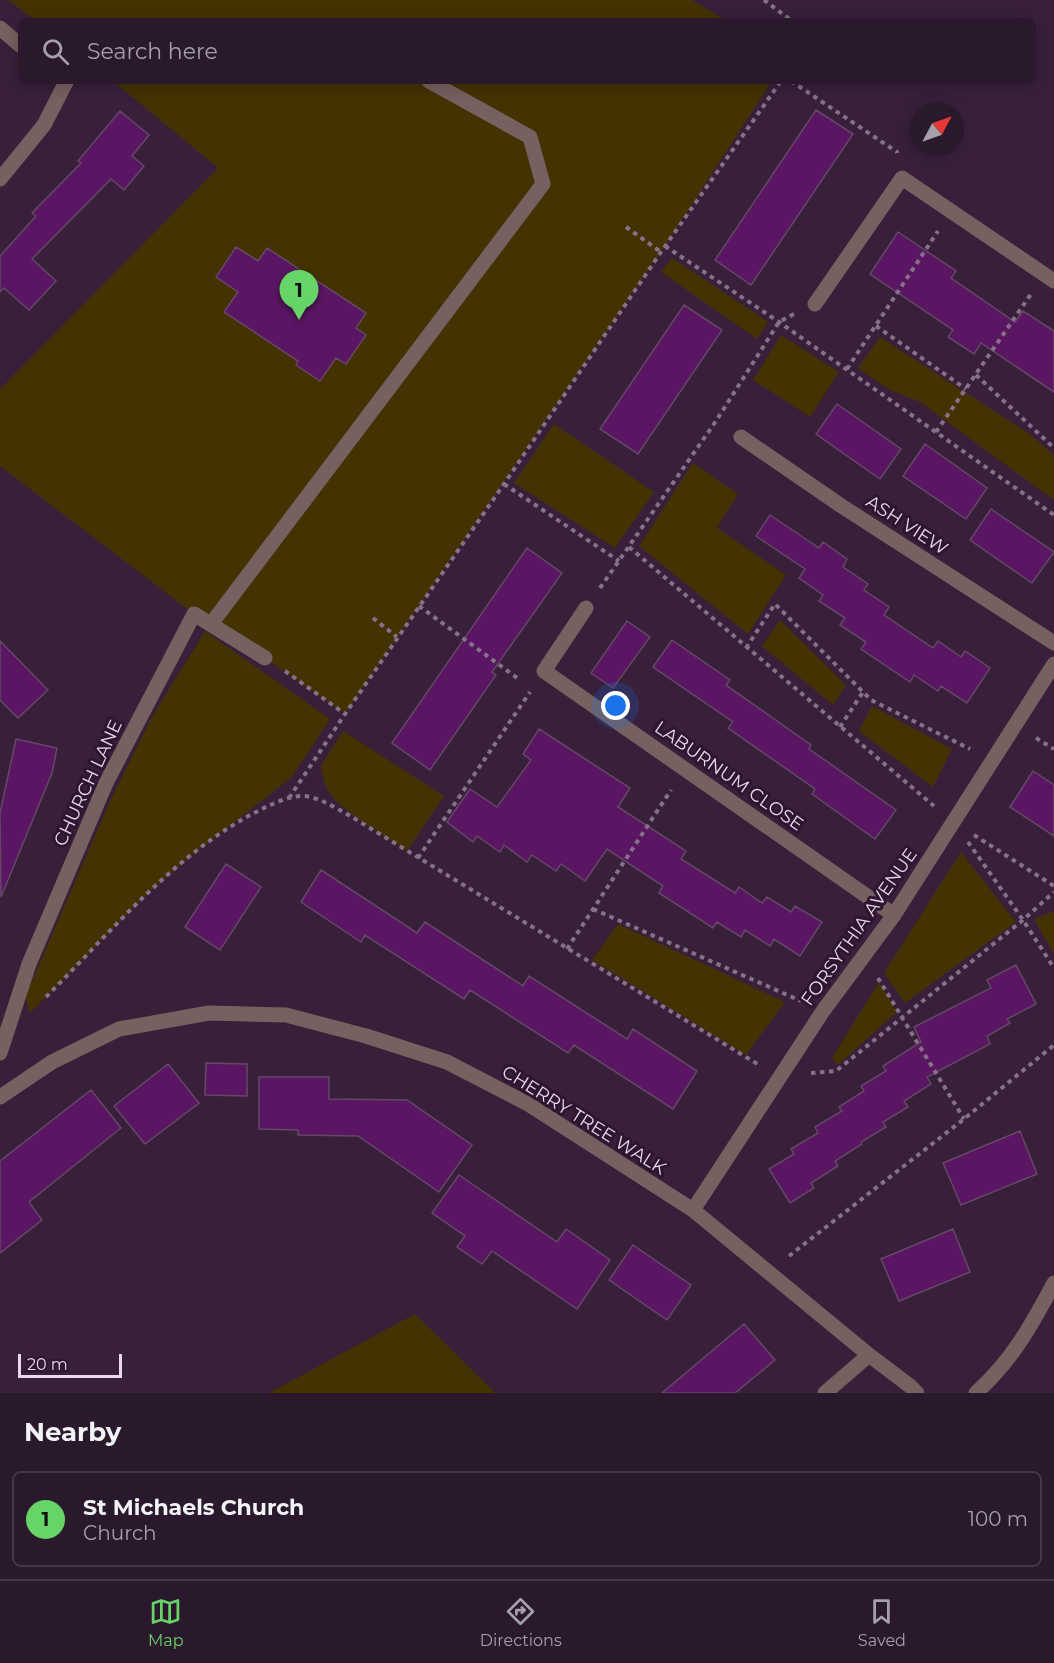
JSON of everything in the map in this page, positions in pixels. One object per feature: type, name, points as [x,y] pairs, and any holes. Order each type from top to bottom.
[{"type":"street","points":[[0,28],[18,43]]},
{"type":"street","points":[[0,179],[44,125],[64,84]]},
{"type":"street","points":[[211,624],[543,184],[530,137],[434,84]]},
{"type":"street","points":[[815,304],[902,178],[1049,278]]},
{"type":"street","name":"ASH VIEW","points":[[741,437],[840,506],[1054,643]]},
{"type":"street","points":[[544,671],[586,608]]},
{"type":"street","name":"CHURCH LANE","points":[[0,1053],[29,964],[106,783],[194,614],[265,658]]},
{"type":"street","name":"FORSYTHIA AVENUE","points":[[693,1210],[823,1011],[894,915],[1054,664]]},
{"type":"street","name":"LABURNUM CLOSE","points":[[544,671],[894,915]]},
{"type":"street","name":"CHERRY TREE WALK","points":[[0,1097],[52,1062],[120,1029],[209,1013],[286,1015],[366,1036],[447,1062],[528,1104],[693,1210],[917,1393]]},
{"type":"street","points":[[976,1393],[993,1378],[1015,1351],[1031,1327],[1054,1283]]},
{"type":"street","points":[[825,1393],[869,1355]]},
{"type":"path","points":[[764,0],[788,18]]},
{"type":"path","points":[[289,798],[660,252],[779,84]]},
{"type":"path","points":[[795,84],[897,152],[902,178]]},
{"type":"path","points":[[847,369],[951,211]]},
{"type":"path","points":[[626,227],[660,252]]},
{"type":"path","points":[[665,246],[847,369],[1054,515]]},
{"type":"path","points":[[936,432],[1049,278]]},
{"type":"path","points":[[586,608],[716,421],[779,322],[815,304]]},
{"type":"path","points":[[876,326],[966,389]]},
{"type":"path","points":[[976,375],[1054,448]]},
{"type":"path","points":[[504,484],[619,561]]},
{"type":"path","points":[[629,548],[954,822],[1054,886]]},
{"type":"path","points":[[746,648],[775,604],[871,700],[992,760]]},
{"type":"path","points":[[419,606],[532,689]]},
{"type":"path","points":[[373,618],[397,637]]},
{"type":"path","points":[[265,658],[345,714]]},
{"type":"path","points":[[418,858],[544,671]]},
{"type":"path","points":[[840,727],[863,692]]},
{"type":"path","points":[[567,949],[684,770]]},
{"type":"path","points":[[45,998],[142,898],[214,837],[251,815],[289,798],[305,796],[325,802],[347,814],[780,1078],[836,1071],[1023,920],[1054,892]]},
{"type":"path","points":[[954,822],[1054,968]]},
{"type":"path","points":[[593,909],[823,1011]]},
{"type":"path","points":[[864,955],[964,1119]]},
{"type":"path","points":[[769,1272],[1054,1046]]},
{"type":"shaded area","points":[[8,0],[692,0],[722,18],[32,18]]},
{"type":"shaded area","points":[[117,84],[770,84],[665,246],[345,714],[275,665],[194,614],[0,466],[0,389],[218,168]]},
{"type":"shaded area","points":[[672,258],[768,322],[757,339],[661,272]]},
{"type":"shaded area","points":[[781,335],[839,372],[810,417],[753,380]]},
{"type":"shaded area","points":[[880,337],[1031,435],[1054,455],[1054,500],[920,402],[888,389],[858,368]]},
{"type":"shaded area","points":[[554,424],[654,492],[615,548],[514,483]]},
{"type":"shaded area","points":[[693,463],[738,494],[717,528],[786,575],[748,634],[639,546]]},
{"type":"shaded area","points":[[780,620],[846,685],[833,705],[762,646]]},
{"type":"shaded area","points":[[205,631],[330,719],[292,777],[180,865],[143,898],[30,1013],[25,997],[110,801],[152,717]]},
{"type":"shaded area","points":[[872,706],[952,749],[933,787],[859,731]]},
{"type":"shaded area","points":[[343,731],[444,796],[407,851],[343,807],[327,789],[321,766]]},
{"type":"shaded area","points":[[961,852],[1016,922],[905,1003],[884,973]]},
{"type":"shaded area","points":[[1054,911],[1054,954],[1034,919]]},
{"type":"shaded area","points":[[618,924],[785,1002],[746,1055],[592,960]]},
{"type":"shaded area","points":[[879,982],[897,1012],[838,1065],[832,1058]]},
{"type":"shaded area","points":[[415,1314],[496,1393],[269,1393]]},
{"type":"building","points":[[816,110],[853,134],[751,285],[715,260]]},
{"type":"building","points":[[120,111],[149,135],[132,156],[144,166],[124,190],[111,179],[32,259],[56,281],[29,310],[4,288],[0,292],[0,256],[36,216],[32,213],[81,163],[78,161]]},
{"type":"building","points":[[898,232],[956,271],[951,278],[1015,322],[1023,311],[1054,331],[1054,392],[981,343],[974,354],[948,337],[953,330],[870,274]]},
{"type":"building","points":[[236,247],[258,261],[267,248],[366,313],[356,328],[366,335],[346,364],[336,358],[320,381],[296,365],[298,361],[224,312],[238,292],[216,277]]},
{"type":"building","points":[[684,305],[722,330],[638,454],[600,429]]},
{"type":"building","points":[[837,404],[901,449],[880,479],[816,434]]},
{"type":"building","points":[[925,444],[987,488],[966,519],[903,476]]},
{"type":"building","points":[[991,509],[1054,552],[1032,583],[970,540]]},
{"type":"building","points":[[770,515],[819,548],[823,542],[847,559],[843,567],[868,584],[864,590],[889,607],[884,615],[933,648],[938,641],[961,657],[965,651],[990,668],[967,703],[941,686],[938,691],[914,675],[910,682],[861,649],[866,642],[840,625],[845,618],[819,601],[823,595],[799,578],[805,569],[756,536]]},
{"type":"building","points":[[527,548],[562,573],[492,672],[496,675],[430,770],[392,743]]},
{"type":"building","points":[[627,621],[650,637],[613,688],[591,673]]},
{"type":"building","points":[[672,640],[730,680],[726,685],[811,745],[809,749],[896,810],[875,839],[812,794],[815,789],[728,728],[733,722],[653,667]]},
{"type":"building","points":[[0,641],[48,690],[18,718],[0,700]]},
{"type":"building","points":[[539,729],[630,788],[618,807],[686,851],[681,859],[735,893],[739,887],[762,903],[767,897],[791,912],[795,906],[822,922],[800,956],[774,939],[770,946],[745,930],[741,937],[717,922],[713,928],[659,893],[663,886],[607,849],[585,881],[561,864],[556,871],[532,855],[527,862],[504,845],[500,852],[477,836],[473,842],[447,822],[470,789],[497,807],[531,760],[523,754]]},
{"type":"building","points":[[16,739],[57,748],[52,773],[1,897],[0,813]]},
{"type":"building","points":[[1033,771],[1054,785],[1054,836],[1010,807]]},
{"type":"building","points":[[226,864],[261,887],[220,950],[185,927]]},
{"type":"building","points":[[321,870],[417,933],[425,922],[523,986],[529,976],[627,1039],[633,1029],[697,1071],[673,1109],[574,1045],[568,1053],[470,990],[464,999],[365,935],[361,942],[301,902]]},
{"type":"building","points":[[1016,965],[1036,1004],[1007,1019],[1010,1023],[987,1036],[990,1044],[927,1077],[931,1084],[904,1101],[908,1107],[883,1122],[886,1127],[835,1161],[838,1166],[811,1183],[814,1188],[790,1203],[769,1169],[794,1154],[791,1149],[818,1133],[815,1127],[842,1111],[839,1107],[864,1091],[861,1086],[886,1071],[883,1066],[921,1042],[914,1027],[991,988],[987,980]]},
{"type":"building","points":[[206,1063],[247,1064],[247,1096],[205,1095]]},
{"type":"building","points":[[168,1064],[199,1103],[145,1144],[114,1106]]},
{"type":"building","points":[[259,1077],[329,1077],[329,1099],[407,1100],[472,1145],[439,1192],[358,1136],[298,1135],[298,1130],[259,1129]]},
{"type":"building","points":[[91,1090],[121,1128],[29,1202],[42,1220],[0,1253],[0,1161]]},
{"type":"building","points":[[1020,1131],[1037,1174],[961,1205],[943,1163]]},
{"type":"building","points":[[459,1175],[557,1242],[566,1229],[610,1260],[577,1309],[492,1251],[482,1264],[457,1247],[465,1236],[432,1213]]},
{"type":"building","points":[[953,1229],[970,1272],[899,1301],[881,1259]]},
{"type":"building","points":[[633,1245],[691,1285],[667,1320],[609,1280]]},
{"type":"building","points":[[744,1324],[775,1360],[735,1393],[662,1393]]},
{"type":"place","name":"St Michaels Church","points":[[299,320]]}]
